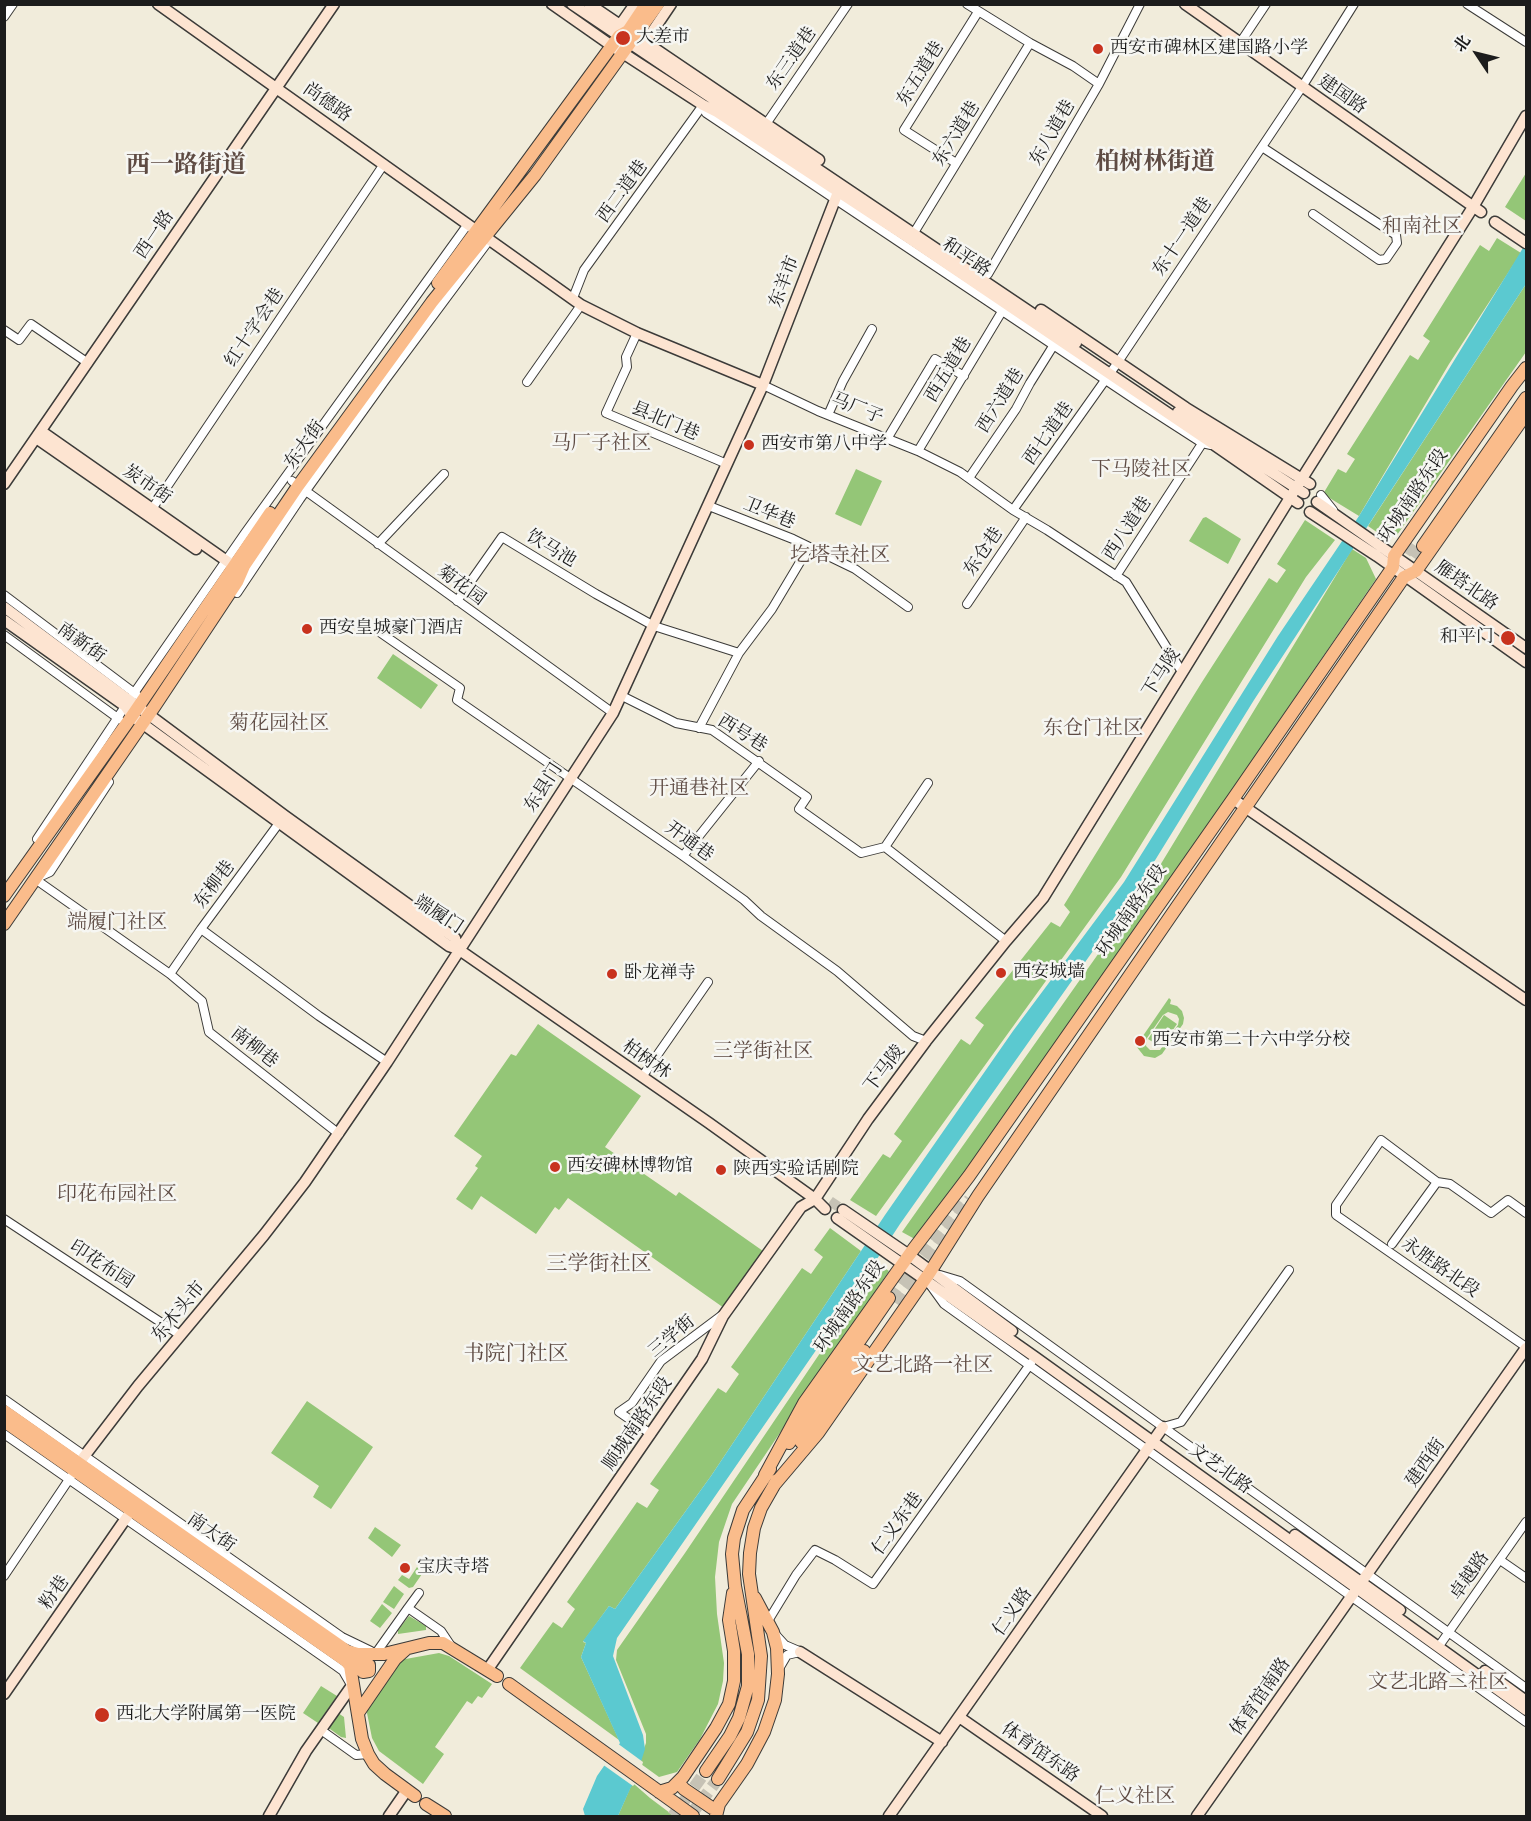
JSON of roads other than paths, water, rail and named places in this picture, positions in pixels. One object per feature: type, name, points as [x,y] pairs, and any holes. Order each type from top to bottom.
[{"type":"main road","name":"东大街","points":[[626,42],[646,4]]},
{"type":"main road","name":"东大街","points":[[4,897],[237,582],[244,566],[299,486],[480,233],[626,42],[658,4]]},
{"type":"main road","name":"环城南路东段","points":[[765,1475],[804,1403],[901,1256],[969,1176],[1233,799],[1512,386],[1527,368]]},
{"type":"main road","name":"环城南路东段","points":[[1527,379],[1419,542],[1527,398]]},
{"type":"main road","name":"环城南路东段","points":[[774,1485],[818,1433],[927,1275],[978,1196],[1404,577],[1416,571],[1527,414]]},
{"type":"main road","name":"东大街","points":[[4,924],[139,714],[228,566],[299,486]]},
{"type":"main road","name":"环城南路东段","points":[[706,1771],[730,1736],[739,1718],[748,1686],[748,1654],[735,1586],[732,1554],[738,1524],[751,1496],[765,1475],[893,1301],[761,1508],[754,1528],[750,1553],[751,1590],[761,1656],[758,1700],[747,1732],[718,1779]]},
{"type":"main road","name":"南大街","points":[[4,1411],[77,1467],[342,1653],[350,1666],[362,1739],[368,1754]]},
{"type":"main road","name":"南大街","points":[[4,1421],[77,1467],[129,1515],[342,1653],[377,1654],[436,1642],[451,1646]]},
{"type":"main road","points":[[659,1792],[672,1788],[678,1782],[716,1728],[729,1704],[735,1681],[734,1652],[729,1620],[735,1586]]},
{"type":"main road","points":[[678,1782],[684,1789],[717,1812],[764,1732],[775,1700],[778,1674],[777,1648],[771,1627],[751,1590]]},
{"type":"main road","points":[[451,1646],[492,1673]]},
{"type":"main road","points":[[358,1708],[395,1659],[406,1649]]},
{"type":"main road","points":[[509,1684],[693,1816]]},
{"type":"main road","points":[[368,1754],[374,1764],[385,1774],[411,1793]]},
{"type":"main road","points":[[426,1804],[445,1816]]},
{"type":"street","points":[[4,17],[13,4]]},
{"type":"street","name":"尚德路","points":[[158,4],[480,233]]},
{"type":"street","name":"西一路","points":[[4,484],[334,4]]},
{"type":"street","points":[[572,4],[626,42]]},
{"type":"street","points":[[589,4],[626,42]]},
{"type":"street","points":[[626,42],[635,4]]},
{"type":"street","points":[[626,42],[671,4]]},
{"type":"street","name":"东三道巷","points":[[764,128],[849,4]]},
{"type":"street","points":[[967,4],[1030,44],[1073,66],[1099,84]]},
{"type":"street","name":"东八道巷","points":[[988,274],[1099,84],[1140,4]]},
{"type":"street","name":"建国路","points":[[1185,4],[1477,210]]},
{"type":"street","points":[[1240,44],[1266,4]]},
{"type":"street","name":"东十一道巷","points":[[1112,371],[1302,87],[1354,4]]},
{"type":"street","points":[[1467,4],[1527,42]]},
{"type":"street","points":[[552,6],[626,42]]},
{"type":"street","name":"东五道巷","points":[[957,163],[904,130],[978,12]]},
{"type":"street","name":"和平路","points":[[626,42],[703,105],[717,112],[836,195],[914,233],[1005,308],[1056,342],[1112,371],[1303,486]]},
{"type":"street","name":"和平路","points":[[626,42],[764,128],[1112,371],[1208,442],[1294,500]]},
{"type":"street","name":"东六道巷","points":[[914,233],[1030,44]]},
{"type":"street","name":"西二道巷","points":[[527,382],[577,302],[584,270],[703,105]]},
{"type":"street","points":[[1477,210],[1527,116]]},
{"type":"street","points":[[1262,147],[1396,235],[1397,243],[1386,259],[1379,260],[1313,214]]},
{"type":"street","name":"红十字会巷","points":[[152,509],[384,164]]},
{"type":"street","points":[[836,195],[1005,308]]},
{"type":"street","name":"东羊市","points":[[763,385],[836,195]]},
{"type":"street","name":"下马陵","points":[[815,1198],[868,1119],[927,1041],[1043,898],[1182,672],[1303,486],[1477,210]]},
{"type":"street","points":[[1495,222],[1522,240]]},
{"type":"street","points":[[228,566],[480,233]]},
{"type":"street","name":"马厂子","points":[[480,233],[577,302],[637,333],[918,451],[969,478],[1013,510],[1126,582],[1182,672]]},
{"type":"street","points":[[914,233],[988,274],[1112,371]]},
{"type":"street","name":"西五道巷","points":[[918,451],[1005,308]]},
{"type":"street","points":[[4,330],[19,340],[31,324],[88,363]]},
{"type":"street","points":[[828,415],[843,381],[872,329]]},
{"type":"street","name":"县北门巷","points":[[637,333],[626,357],[627,367],[606,413],[727,464]]},
{"type":"street","name":"西六道巷","points":[[969,478],[1016,409],[1030,382],[1056,342]]},
{"type":"street","points":[[887,439],[935,358],[964,376]]},
{"type":"street","name":"西七道巷","points":[[1013,510],[1112,371]]},
{"type":"street","name":"东县门","points":[[305,1182],[387,1062],[613,714],[763,385]]},
{"type":"street","name":"炭市街","points":[[38,435],[152,509],[228,566]]},
{"type":"street","name":"炭市街","points":[[38,435],[228,566]]},
{"type":"street","name":"西八道巷","points":[[1116,576],[1208,442]]},
{"type":"street","points":[[378,544],[444,474]]},
{"type":"street","name":"菊花园","points":[[299,486],[613,714]]},
{"type":"street","points":[[1319,499],[1336,523]]},
{"type":"street","name":"卫华巷","points":[[709,506],[809,547],[855,569],[908,607]]},
{"type":"street","points":[[1311,512],[1336,523],[1380,552],[1394,562],[1404,577]]},
{"type":"street","name":"东仓巷","points":[[967,604],[1026,517]]},
{"type":"street","name":"饮马池","points":[[457,601],[502,537],[654,626]]},
{"type":"street","points":[[699,728],[739,653],[772,609],[809,547]]},
{"type":"street","name":"雁塔北路","points":[[1394,562],[1416,571],[1527,648]]},
{"type":"street","name":"雁塔北路","points":[[1404,577],[1527,662]]},
{"type":"street","points":[[4,596],[139,714]]},
{"type":"street","name":"南新街","points":[[4,607],[139,714]]},
{"type":"street","name":"南新街","points":[[4,620],[139,714]]},
{"type":"street","points":[[654,626],[739,653]]},
{"type":"street","name":"开通巷","points":[[378,632],[460,688],[457,700],[744,900],[761,916],[837,971],[913,1036],[927,1041]]},
{"type":"street","points":[[4,635],[139,714]]},
{"type":"street","name":"西号巷","points":[[621,696],[676,723],[712,730],[807,797],[799,809],[861,853],[885,847]]},
{"type":"street","name":"端履门","points":[[139,714],[283,819],[454,938],[459,949]]},
{"type":"street","points":[[683,856],[759,761]]},
{"type":"street","points":[[928,783],[885,847],[1006,941]]},
{"type":"street","points":[[1233,799],[1527,1000]]},
{"type":"street","name":"东柳巷","points":[[170,974],[283,819]]},
{"type":"street","name":"南柳巷","points":[[35,879],[170,974],[202,1000],[209,1032],[339,1134]]},
{"type":"street","points":[[201,929],[319,1017],[387,1062]]},
{"type":"street","name":"柏树林","points":[[459,949],[827,1205]]},
{"type":"street","points":[[642,1077],[708,982]]},
{"type":"street","name":"永胜路北段","points":[[1437,1182],[1381,1140],[1336,1205],[1336,1215],[1527,1348]]},
{"type":"street","name":"东木头市","points":[[77,1467],[180,1335],[305,1182]]},
{"type":"street","points":[[1392,1244],[1437,1182],[1450,1184],[1491,1213],[1508,1200],[1527,1213]]},
{"type":"street","name":"顺城南路东段","points":[[492,1673],[702,1359],[723,1316],[801,1207],[815,1198]]},
{"type":"street","name":"文艺北路","points":[[840,1214],[1360,1586],[1444,1640],[1527,1701]]},
{"type":"street","name":"印花布园","points":[[4,1219],[180,1335]]},
{"type":"street","points":[[1289,1270],[1181,1422],[1155,1438],[1360,1586],[1527,1722]]},
{"type":"street","name":"文艺北路","points":[[927,1275],[1032,1361],[1155,1438]]},
{"type":"street","name":"三学街","points":[[651,1434],[619,1412],[632,1403],[661,1361],[723,1316]]},
{"type":"street","name":"建西街","points":[[1360,1586],[1527,1348]]},
{"type":"street","name":"仁义东巷","points":[[771,1627],[796,1575],[815,1550],[873,1584],[1032,1361]]},
{"type":"street","points":[[4,1399],[77,1467]]},
{"type":"street","points":[[4,1434],[77,1467],[342,1637],[377,1654],[419,1593]]},
{"type":"street","name":"仁义路","points":[[889,1816],[1155,1438]]},
{"type":"street","points":[[4,1576],[77,1467]]},
{"type":"street","points":[[129,1515],[336,1665],[352,1685],[297,1765],[269,1816]]},
{"type":"street","name":"粉巷","points":[[4,1694],[129,1515]]},
{"type":"street","name":"卓越路","points":[[1444,1640],[1527,1522]]},
{"type":"street","points":[[1500,1560],[1527,1578]]},
{"type":"street","name":"体育馆南路","points":[[1197,1816],[1360,1586]]},
{"type":"street","points":[[408,1608],[441,1631],[451,1646]]},
{"type":"street","points":[[771,1627],[785,1645],[800,1652],[942,1742]]},
{"type":"street","points":[[1444,1640],[1527,1688]]},
{"type":"street","name":"文艺北路","points":[[1444,1640],[1527,1710]]},
{"type":"street","points":[[778,1674],[780,1665],[787,1655],[800,1652]]},
{"type":"street","name":"体育馆东路","points":[[959,1717],[1102,1816]]},
{"type":"street","points":[[321,1730],[356,1755],[368,1754]]},
{"type":"street","points":[[389,1816],[411,1793]]},
{"type":"water","points":[[1526,243],[1526,284],[1254,700],[1141,883],[900,1224],[868,1275],[617,1638],[613,1656],[643,1735],[645,1749],[634,1784],[618,1816],[585,1816],[583,1809],[597,1776],[620,1743],[581,1657],[586,1643],[583,1641],[609,1606],[615,1609],[711,1476],[885,1215],[1013,1031],[1124,882],[1278,636],[1359,516]]},
{"type":"tunnel","points":[[1395,568],[1415,539]]},
{"type":"tunnel","points":[[1404,573],[1423,546]]},
{"type":"tunnel","points":[[889,1298],[958,1199]]},
{"type":"tunnel","points":[[897,1304],[970,1199]]},
{"type":"tunnel","points":[[830,1201],[843,1210]]},
{"type":"tunnel","points":[[673,1816],[706,1771]]},
{"type":"tunnel","points":[[690,1816],[718,1779]]},
{"type":"place","name":"大差市","points":[[623,38]]},
{"type":"place","name":"西安市碑林区建国路小学","points":[[1098,49]]},
{"type":"place","name":"西安市第八中学","points":[[749,445]]},
{"type":"place","name":"西安皇城豪门酒店","points":[[307,629]]},
{"type":"place","name":"和平门","points":[[1508,638]]},
{"type":"place","name":"西安城墙","points":[[1001,973]]},
{"type":"place","name":"卧龙禅寺","points":[[612,974]]},
{"type":"place","name":"西安市第二十六中学分校","points":[[1140,1041]]},
{"type":"place","name":"西安碑林博物馆","points":[[555,1167]]},
{"type":"place","name":"陕西实验话剧院","points":[[721,1170]]},
{"type":"place","name":"宝庆寺塔","points":[[405,1568]]},
{"type":"place","name":"西北大学附属第一医院","points":[[102,1715]]},
{"type":"district","name":"柏树林街道","points":[[1155,163]]},
{"type":"district","name":"西一路街道","points":[[186,166]]},
{"type":"district","name":"和南社区","points":[[1422,227]]},
{"type":"district","name":"马厂子社区","points":[[601,444]]},
{"type":"district","name":"下马陵社区","points":[[1141,470]]},
{"type":"district","name":"圪塔寺社区","points":[[840,556]]},
{"type":"district","name":"菊花园社区","points":[[279,724]]},
{"type":"district","name":"东仓门社区","points":[[1093,729]]},
{"type":"district","name":"开通巷社区","points":[[699,789]]},
{"type":"district","name":"端履门社区","points":[[117,923]]},
{"type":"district","name":"三学街社区","points":[[763,1052]]},
{"type":"district","name":"印花布园社区","points":[[117,1195]]},
{"type":"district","name":"三学街社区","points":[[599,1265]]},
{"type":"district","name":"书院门社区","points":[[516,1355]]},
{"type":"district","name":"文艺北路一社区","points":[[923,1366]]},
{"type":"district","name":"文艺北路二社区","points":[[1438,1683]]},
{"type":"district","name":"仁义社区","points":[[1135,1797]]}]
